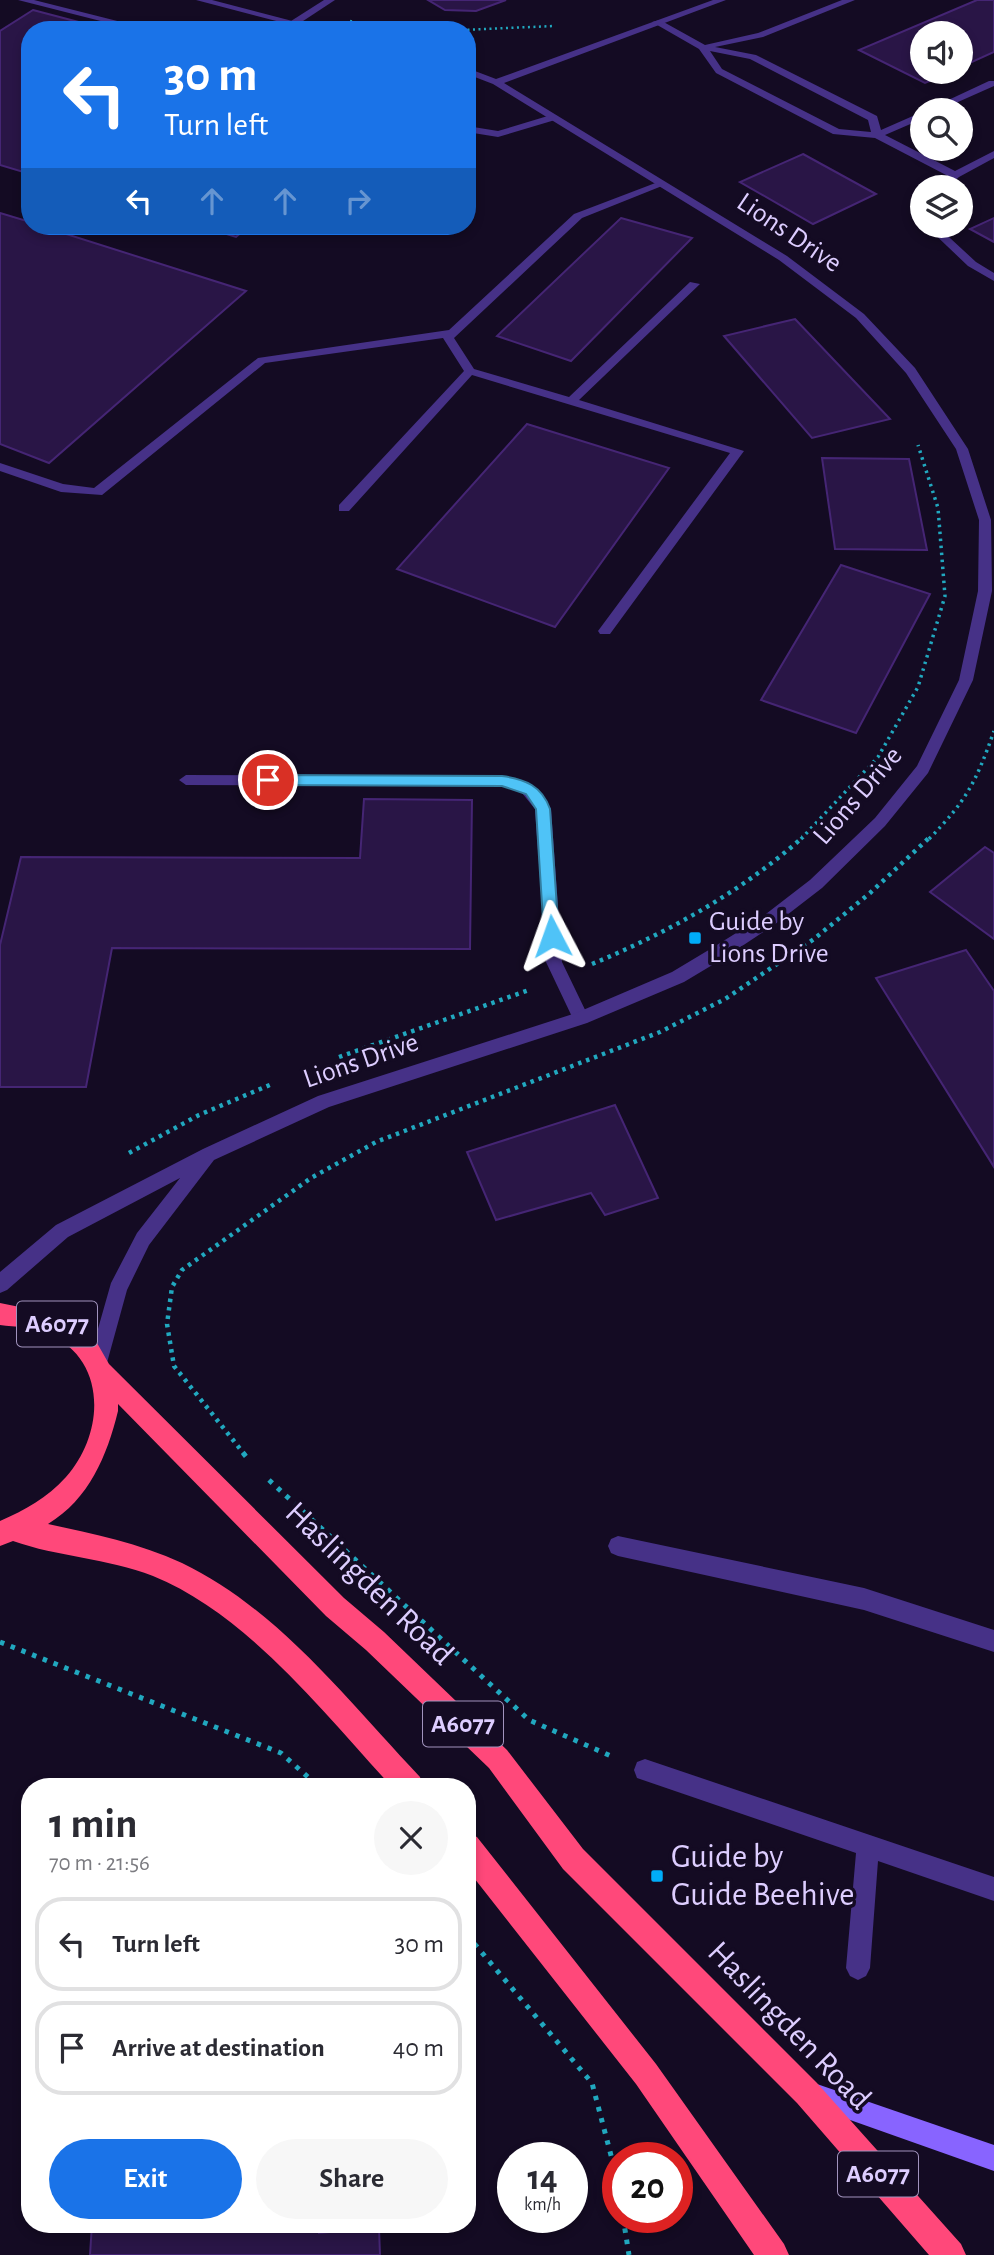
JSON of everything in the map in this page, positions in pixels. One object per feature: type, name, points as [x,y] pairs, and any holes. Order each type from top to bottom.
[{"type":"highway","name":"A6077","points":[[0,1314],[30,1315],[67,1328],[85,1344],[100,1368],[107,1401],[105,1431],[93,1461],[77,1484],[58,1504],[33,1522],[8,1532]]},
{"type":"highway","name":"Haslingden Road","points":[[100,1368],[335,1607],[376,1641],[498,1759],[573,1859],[807,2093],[950,2255]]},
{"type":"highway","name":"A6077","points":[[8,1532],[130,1557],[175,1572],[230,1608],[280,1650],[402,1778]]},
{"type":"highway","points":[[476,1858],[646,2074],[773,2255]]},
{"type":"main road","points":[[807,2093],[994,2158]]},
{"type":"street","points":[[23,0],[111,21]]},
{"type":"street","points":[[201,0],[287,21]]},
{"type":"street","points":[[298,21],[330,0]]},
{"type":"street","points":[[496,82],[721,0]]},
{"type":"street","points":[[702,47],[760,34],[850,0]]},
{"type":"street","points":[[657,22],[702,47],[753,57],[873,118],[877,135]]},
{"type":"street","points":[[702,47],[719,71],[836,132],[877,135],[955,175],[994,154]]},
{"type":"street","name":"Lions Drive","points":[[0,1284],[62,1231],[209,1154],[324,1101],[581,1018],[678,977],[768,922],[816,884],[880,822],[923,769],[966,680],[985,591],[985,520],[962,449],[911,371],[860,316],[783,258],[496,82],[476,74]]},
{"type":"street","points":[[959,98],[992,83]]},
{"type":"street","points":[[476,131],[498,134],[551,118]]},
{"type":"street","points":[[877,135],[910,120]]},
{"type":"street","points":[[605,631],[738,451],[470,370],[448,337],[578,216],[662,184]]},
{"type":"street","points":[[944,238],[972,264],[994,278]]},
{"type":"street","points":[[571,401],[694,284]]},
{"type":"street","points":[[0,467],[61,488],[97,492],[262,360],[452,333]]},
{"type":"street","points":[[344,508],[470,370]]},
{"type":"street","points":[[186,779],[502,781],[516,783],[531,790],[540,800],[543,809],[554,962],[581,1018]]},
{"type":"street","name":"Lions Drive","points":[[100,1368],[118,1289],[143,1239],[209,1154]]},
{"type":"street","points":[[618,1546],[864,1600],[994,1641]]},
{"type":"street","points":[[645,1770],[994,1889]]},
{"type":"street","points":[[858,1968],[868,1846]]},
{"type":"path","points":[[476,29],[565,26]]},
{"type":"path","points":[[334,1059],[497,1004],[628,949],[724,898],[766,870],[818,824],[878,757],[918,687],[945,596],[938,508],[924,459],[914,438]]},
{"type":"path","points":[[252,1464],[174,1366],[167,1324],[172,1287],[182,1270],[312,1178],[376,1142],[660,1032],[700,1014],[759,978],[846,916],[930,837],[971,791],[994,732]]},
{"type":"path","points":[[125,1156],[157,1135],[210,1109],[284,1079]]},
{"type":"path","points":[[261,1473],[529,1720],[645,1770]]},
{"type":"path","points":[[0,1642],[281,1754],[309,1778]]},
{"type":"path","points":[[476,1946],[592,2083],[607,2142]]},
{"type":"path","points":[[626,2233],[629,2255]]},
{"type":"building","points":[[428,0],[506,0],[476,11],[445,10]]},
{"type":"building","points":[[977,0],[994,0],[994,52],[973,62],[973,21],[927,21]]},
{"type":"building","points":[[33,10],[75,21],[21,21],[21,171],[0,165],[0,31]]},
{"type":"building","points":[[910,28],[910,76],[859,50]]},
{"type":"building","points":[[803,154],[876,194],[813,224],[740,182]]},
{"type":"building","points":[[0,213],[21,219],[21,235],[69,235],[246,291],[49,463],[0,444]]},
{"type":"building","points":[[621,218],[692,238],[571,361],[497,336]]},
{"type":"building","points":[[994,218],[994,242],[973,231],[973,228]]},
{"type":"building","points":[[795,319],[890,419],[812,438],[724,336]]},
{"type":"building","points":[[527,424],[669,468],[555,627],[397,569]]},
{"type":"building","points":[[822,458],[909,459],[927,550],[835,549]]},
{"type":"building","points":[[841,565],[930,594],[856,733],[761,700]]},
{"type":"building","points":[[364,799],[472,800],[470,949],[112,948],[86,1087],[0,1087],[0,945],[21,857],[360,858]]},
{"type":"building","points":[[985,847],[994,853],[994,939],[930,892]]},
{"type":"building","points":[[966,950],[994,991],[994,1167],[876,978]]},
{"type":"building","points":[[615,1105],[658,1198],[605,1215],[591,1193],[496,1220],[467,1152]]},
{"type":"building","points":[[91,2233],[379,2233],[380,2255],[90,2255]]},
{"type":"place","name":"Guide by Lions Drive","points":[[695,938]]},
{"type":"place","name":"Guide by Guide Beehive","points":[[657,1876]]},
{"type":"route","points":[[268,780],[502,781],[516,783],[531,790],[540,800],[543,809],[552,936]]}]
